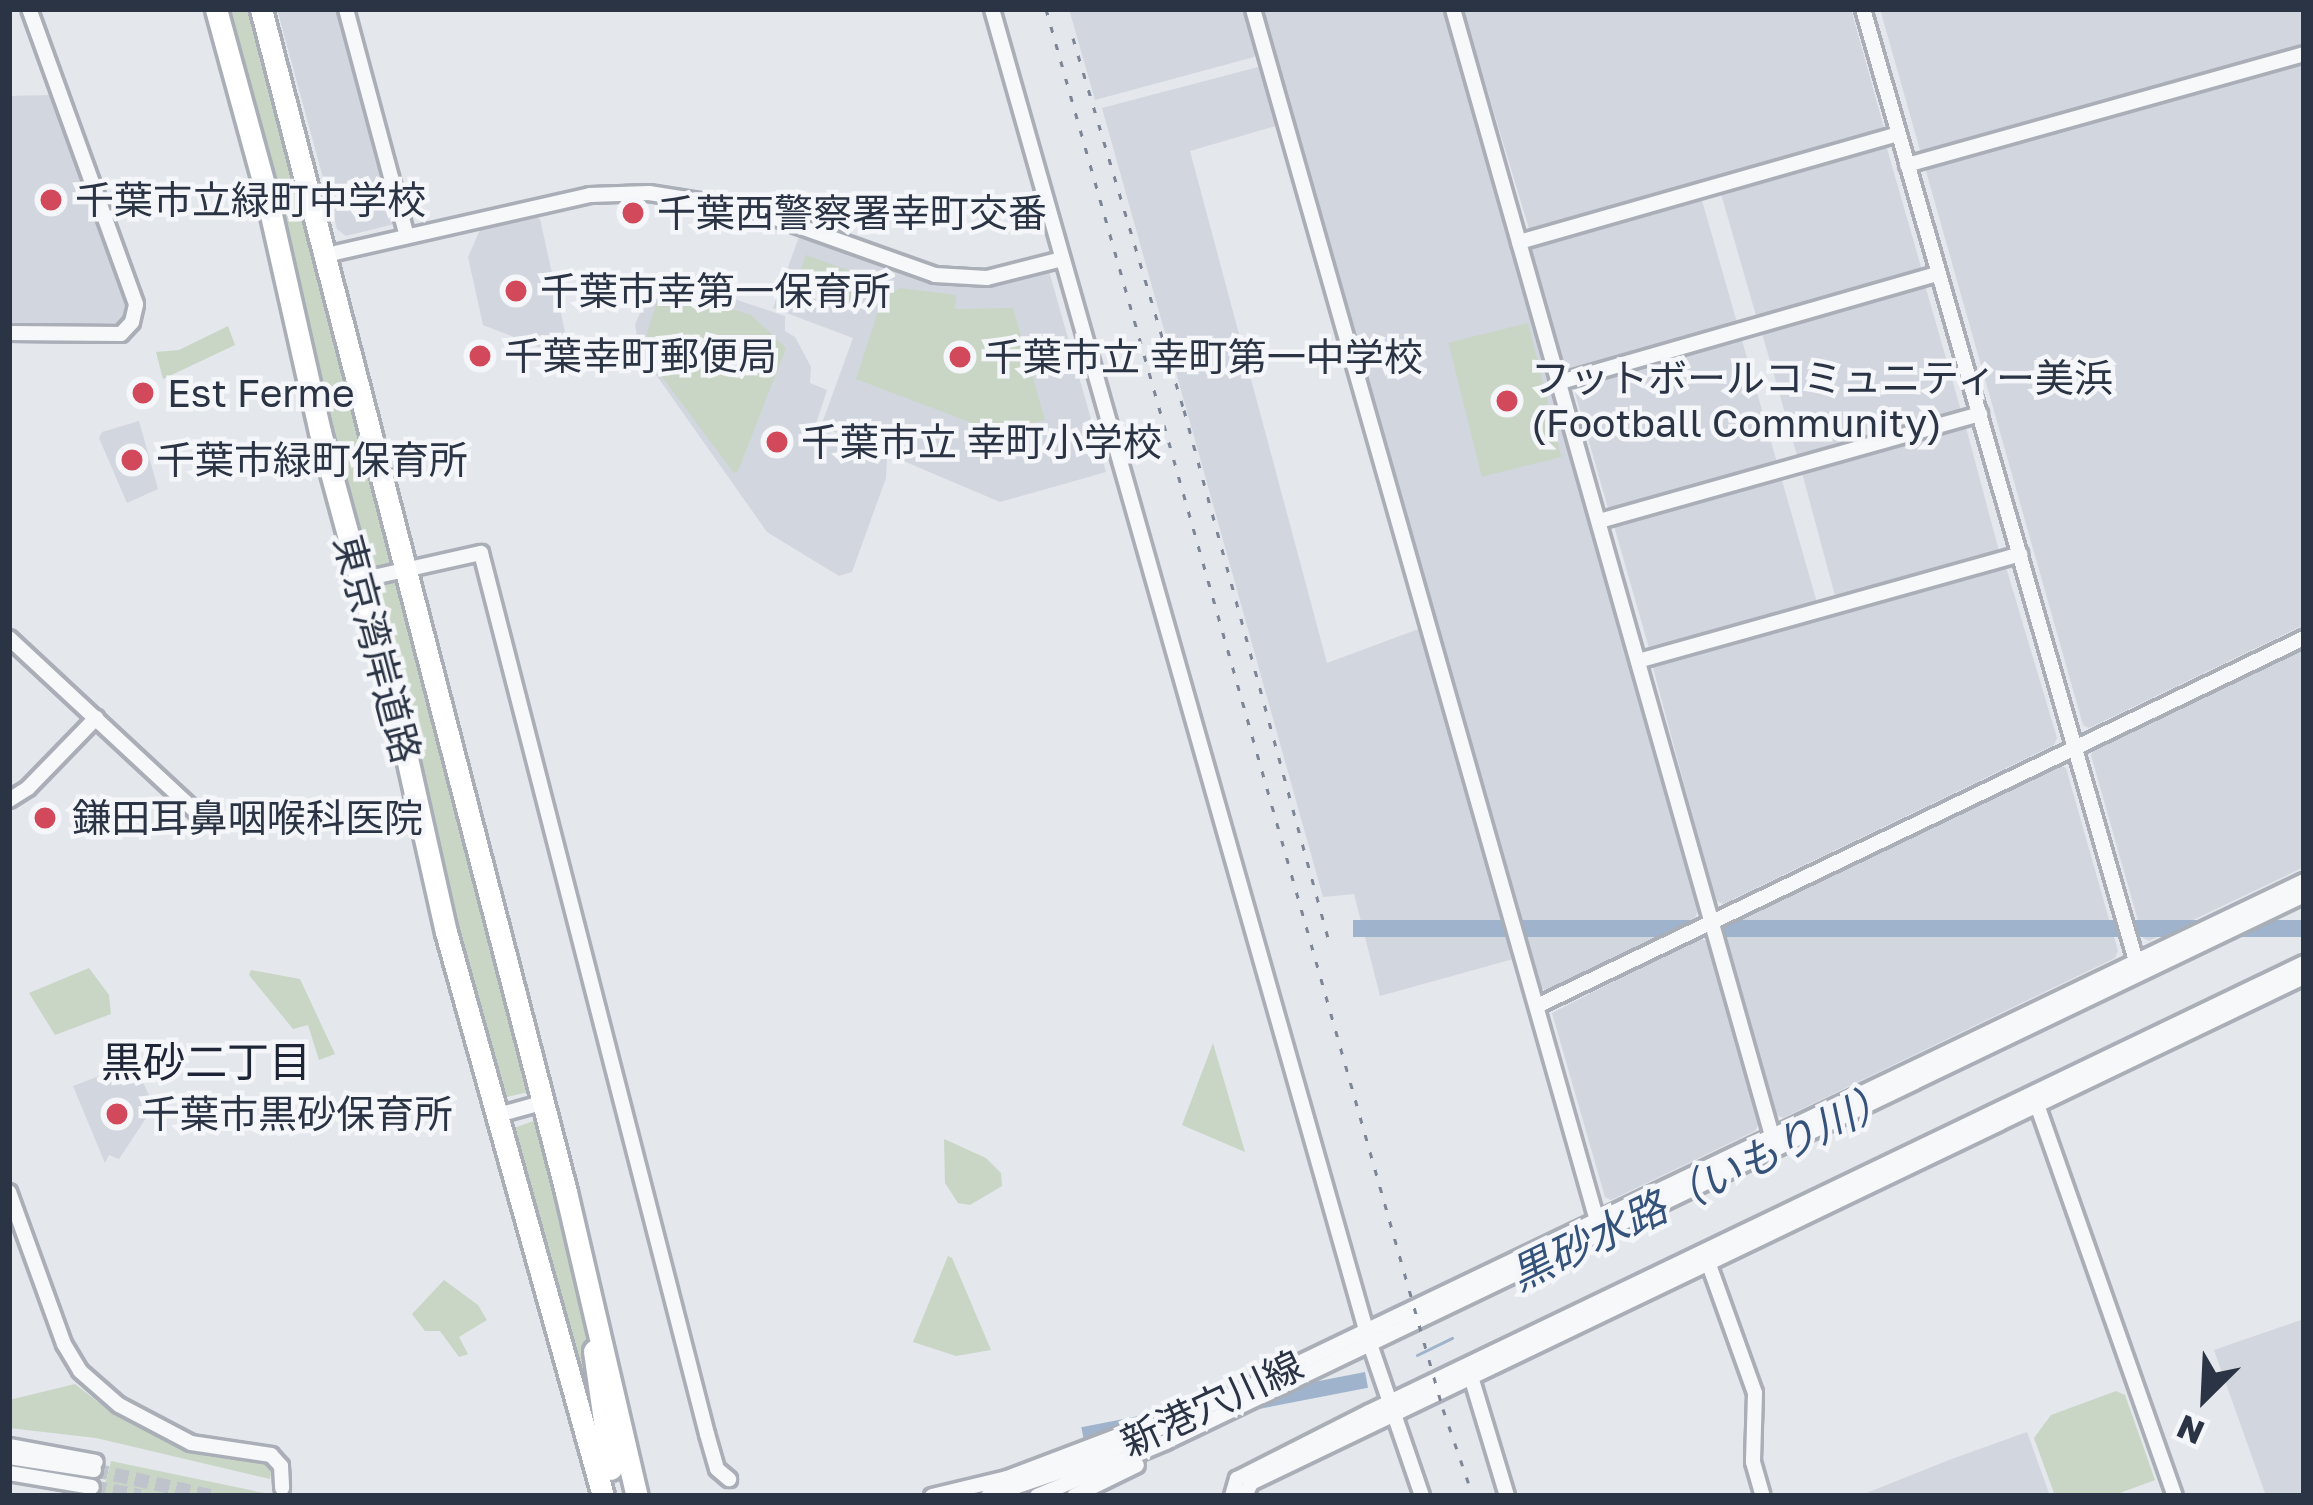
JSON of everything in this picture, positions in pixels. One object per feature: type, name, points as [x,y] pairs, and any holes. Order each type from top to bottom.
[{"type":"highway","name":"東京湾岸道路","points":[[216,9],[407,754],[446,932],[604,1496]]},
{"type":"highway","name":"東京湾岸道路","points":[[261,9],[542,1103],[637,1496]]},
{"type":"highway","points":[[594,1309],[598,1403],[617,1496]]},
{"type":"street","points":[[11,336],[121,334],[132,322],[136,304],[29,9]]},
{"type":"street","points":[[346,9],[407,236]]},
{"type":"street","points":[[992,9],[1381,1383],[1422,1496]]},
{"type":"street","points":[[1252,9],[1598,1226]]},
{"type":"street","points":[[1453,9],[1774,1142]]},
{"type":"street","points":[[1863,9],[2138,968]]},
{"type":"street","points":[[1907,166],[2304,54]]},
{"type":"street","points":[[1519,242],[1898,134]]},
{"type":"street","points":[[326,254],[590,195],[653,193],[750,209],[935,275],[987,278],[1062,259]]},
{"type":"street","points":[[1560,382],[1939,273]]},
{"type":"street","points":[[1599,521],[1980,414]]},
{"type":"street","points":[[360,580],[481,553],[706,1434],[719,1474],[729,1479]]},
{"type":"street","points":[[1639,661],[2020,554]]},
{"type":"street","points":[[9,638],[206,822]]},
{"type":"street","points":[[1537,1006],[2304,638]]},
{"type":"street","points":[[9,800],[28,788],[96,718]]},
{"type":"street","points":[[2138,968],[2304,881]]},
{"type":"street","points":[[1368,1338],[2138,968],[2304,895]]},
{"type":"street","points":[[2035,1100],[2304,963]]},
{"type":"street","points":[[1232,1496],[1237,1479],[2304,977]]},
{"type":"street","points":[[2035,1100],[2175,1496]]},
{"type":"street","points":[[498,1115],[542,1103]]},
{"type":"street","points":[[9,1192],[64,1343],[98,1390],[191,1443],[271,1455],[281,1466],[282,1488]]},
{"type":"street","points":[[1707,1257],[1754,1394],[1753,1462],[1763,1496]]},
{"type":"street","name":"新港穴川線","points":[[988,1496],[1093,1459],[1368,1338]]},
{"type":"street","name":"新港穴川線","points":[[1036,1496],[1166,1442],[1368,1338]]},
{"type":"street","points":[[1470,1371],[1507,1496]]},
{"type":"street","points":[[932,1496],[1007,1478],[1210,1398],[1226,1398]]},
{"type":"street","points":[[1074,1496],[1166,1450],[1244,1401]]},
{"type":"street","points":[[1245,1496],[1251,1483],[1390,1410]]},
{"type":"street","points":[[9,1446],[95,1466],[9,1457]]},
{"type":"street","points":[[9,1473],[92,1486]]},
{"type":"shaded area","points":[[277,9],[337,9],[394,224],[346,236],[337,229]]},
{"type":"shaded area","points":[[1069,9],[1244,9],[1256,52],[1254,57],[1095,100]]},
{"type":"shaded area","points":[[1261,9],[1443,9],[1698,911],[1695,918],[1546,990],[1538,987]]},
{"type":"shaded area","points":[[1463,9],[1851,9],[1884,128],[1530,232]]},
{"type":"shaded area","points":[[1880,9],[2304,9],[2304,625],[2089,728],[2083,725]]},
{"type":"shaded area","points":[[1262,66],[1279,125],[1190,151],[1327,663],[1424,627],[1517,958],[1380,996],[1354,894],[1323,897],[1102,108]]},
{"type":"shaded area","name":"千葉市立緑町中学校","points":[[9,96],[57,98],[129,303],[126,315],[111,327],[9,326]]},
{"type":"shaded area","points":[[1886,145],[1922,271],[1757,318],[1721,192]]},
{"type":"shaded area","points":[[1701,197],[1737,324],[1566,373],[1530,246]]},
{"type":"shaded area","name":"千葉市幸第一保育所","points":[[540,219],[567,341],[539,347],[483,325],[468,257],[480,230]]},
{"type":"shaded area","name":"千葉市立 幸町第一中学校","points":[[799,237],[932,283],[980,288],[1049,271],[1106,472],[1000,502],[821,426],[853,338],[773,308]]},
{"type":"shaded area","name":"千葉市立 幸町小学校","points":[[658,285],[702,288],[785,316],[785,331],[795,337],[811,367],[810,383],[827,390],[815,427],[887,458],[886,478],[852,572],[839,576],[767,532],[640,352],[635,325],[650,289]]},
{"type":"shaded area","points":[[1925,285],[1961,411],[1798,458],[1762,332]]},
{"type":"shaded area","points":[[1741,337],[1777,463],[1609,511],[1573,385]]},
{"type":"shaded area","points":[[139,421],[158,489],[127,503],[99,438],[102,432]]},
{"type":"shaded area","points":[[1965,424],[1999,552],[1835,596],[1801,468]]},
{"type":"shaded area","points":[[1781,477],[1817,603],[1650,651],[1614,525]]},
{"type":"shaded area","points":[[2005,564],[2057,738],[2054,745],[1723,904],[1715,900],[1652,664]]},
{"type":"shaded area","points":[[2304,648],[2304,867],[2149,941],[2143,938],[2091,755],[2094,749]]},
{"type":"shaded area","points":[[2059,765],[2066,768],[2118,951],[2115,958],[1783,1118],[1776,1115],[1725,931],[1729,924]]},
{"type":"shaded area","points":[[1700,938],[1706,941],[1759,1124],[1755,1131],[1611,1200],[1605,1197],[1552,1013]]},
{"type":"shaded area","name":"千葉市黒砂保育所","points":[[134,1063],[154,1106],[119,1159],[109,1155],[105,1163],[73,1086]]},
{"type":"shaded area","points":[[2304,1319],[2304,1496],[2266,1496],[2214,1350]]},
{"type":"shaded area","points":[[2027,1432],[2050,1496],[1859,1496],[1949,1460]]},
{"type":"green space","points":[[225,9],[249,9],[395,564],[367,571]]},
{"type":"green space","points":[[806,255],[861,275],[850,306],[795,286]]},
{"type":"green space","points":[[900,288],[956,295],[955,309],[1013,308],[1045,420],[996,432],[856,379],[882,299]]},
{"type":"green space","points":[[658,298],[707,301],[751,315],[786,348],[734,473],[648,358],[647,333]]},
{"type":"green space","name":"フットボールコミュニティー美浜 (Football Community)","points":[[1528,323],[1561,457],[1482,477],[1448,343]]},
{"type":"green space","points":[[228,326],[235,345],[163,379],[156,352],[179,350]]},
{"type":"green space","points":[[398,576],[527,1092],[499,1099],[370,583]]},
{"type":"green space","points":[[89,968],[109,995],[111,1014],[55,1035],[29,993]]},
{"type":"green space","points":[[251,970],[300,979],[335,1054],[319,1060],[308,1025],[293,1029],[249,975]]},
{"type":"green space","points":[[1213,1043],[1245,1152],[1182,1125]]},
{"type":"green space","points":[[539,1119],[582,1302],[594,1418],[511,1129]]},
{"type":"green space","points":[[944,1139],[986,1158],[1001,1173],[1002,1186],[970,1205],[958,1203],[945,1183]]},
{"type":"green space","points":[[948,1256],[991,1350],[956,1356],[913,1342]]},
{"type":"green space","points":[[444,1280],[478,1305],[487,1320],[459,1337],[468,1354],[459,1357],[440,1331],[425,1331],[412,1314]]},
{"type":"green space","points":[[75,1384],[107,1409],[182,1447],[260,1459],[272,1468],[270,1479],[96,1438],[9,1428],[9,1400]]},
{"type":"green space","points":[[2116,1391],[2125,1395],[2155,1480],[2112,1496],[2055,1496],[2034,1438],[2051,1415]]},
{"type":"green space","points":[[111,1461],[264,1493],[267,1496],[102,1496]]},
{"type":"water","points":[[1353,920],[2304,920],[2304,937],[1353,937]]},
{"type":"water","points":[[1365,1372],[1368,1388],[1084,1443],[1081,1427]]},
{"type":"waterway","name":"黒砂水路（いもり川）","points":[[1417,1355],[1452,1338]]},
{"type":"tunnel","points":[[94,1470],[210,1496]]},
{"type":"tunnel","points":[[92,1487],[140,1496]]},
{"type":"railway","points":[[1046,9],[1443,1409],[1473,1496]]},
{"type":"railway","points":[[1073,38],[1184,410],[1328,938]]},
{"type":"place","name":"千葉市立緑町中学校","points":[[51,200]]},
{"type":"place","name":"千葉西警察署幸町交番","points":[[633,213]]},
{"type":"place","name":"千葉市幸第一保育所","points":[[516,291]]},
{"type":"place","name":"千葉幸町郵便局","points":[[480,356]]},
{"type":"place","name":"千葉市立 幸町第一中学校","points":[[960,357]]},
{"type":"place","name":"Est Ferme","points":[[143,393]]},
{"type":"place","name":"フットボールコミュニティー美浜 (Football Community)","points":[[1507,401]]},
{"type":"place","name":"千葉市立 幸町小学校","points":[[777,442]]},
{"type":"place","name":"千葉市緑町保育所","points":[[132,460]]},
{"type":"place","name":"鎌田耳鼻咽喉科医院","points":[[45,818]]},
{"type":"place","name":"千葉市黒砂保育所","points":[[117,1114]]},
{"type":"district","name":"黒砂二丁目","points":[[206,1061]]}]
